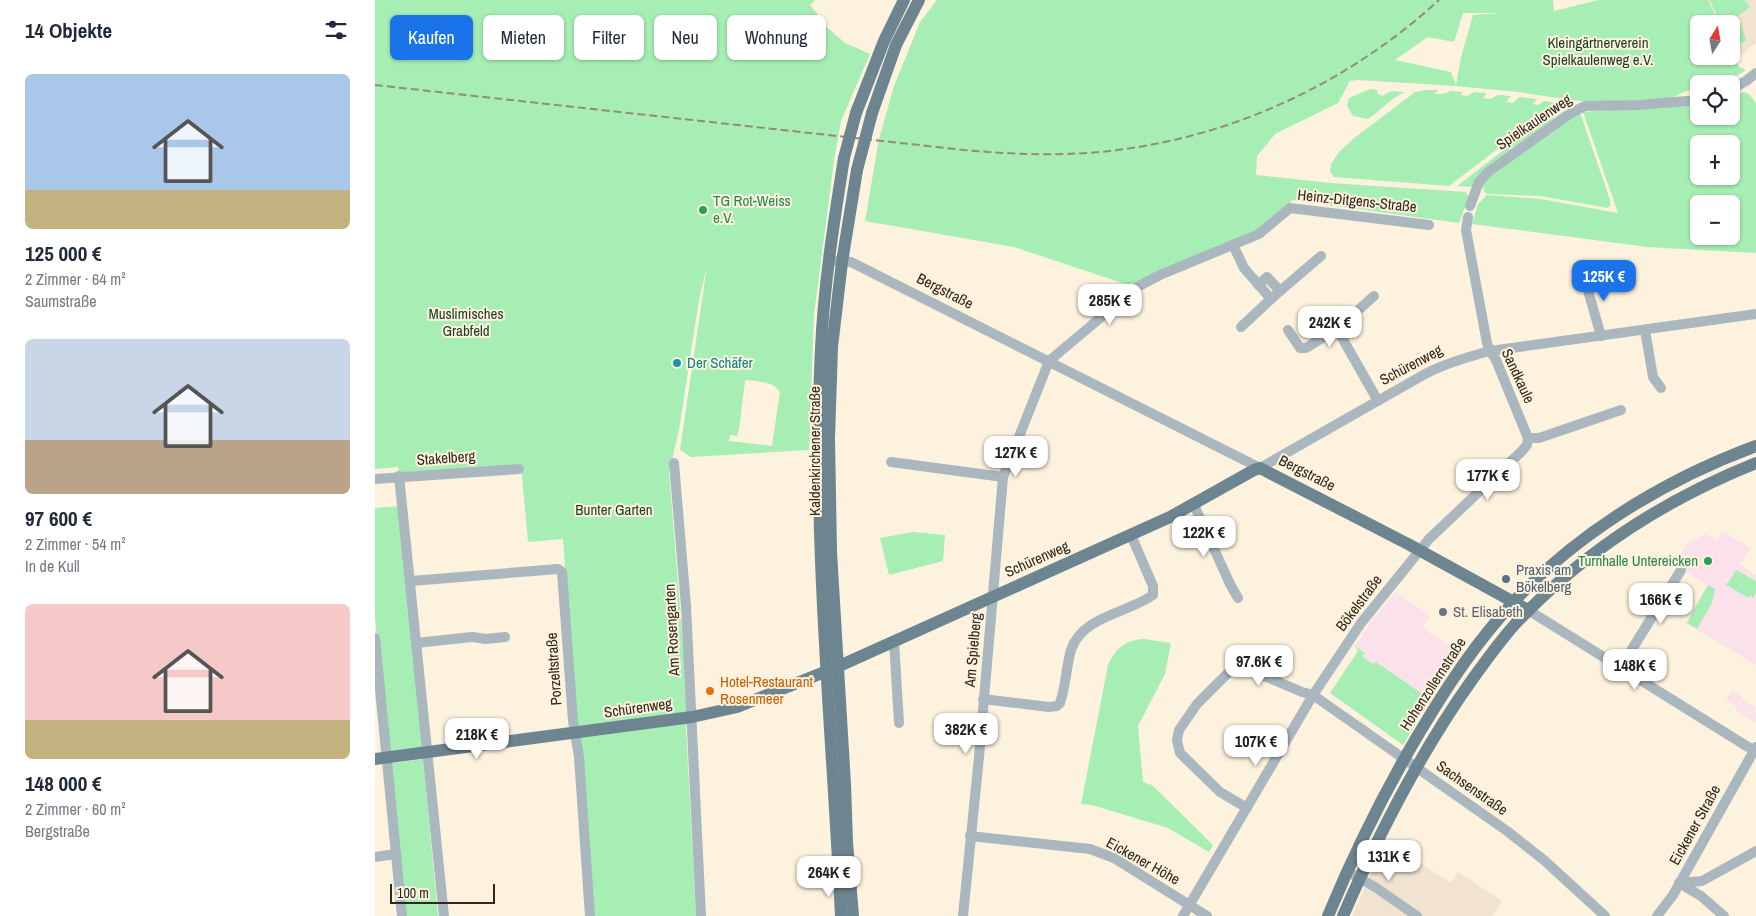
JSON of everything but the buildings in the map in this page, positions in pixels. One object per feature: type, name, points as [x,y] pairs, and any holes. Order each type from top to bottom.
[{"type":"main road","name":"Kaldenkirchener Straße","points":[[853,916],[847,842],[845,784],[821,559],[819,436],[821,347],[828,261],[844,158],[856,113],[884,41],[904,0]]},
{"type":"main road","name":"Kaldenkirchener Straße","points":[[841,916],[832,669],[829,438],[832,347],[842,262],[857,170],[872,113],[897,45],[919,0]]},
{"type":"main road","name":"Hohenzollernstraße","points":[[1328,916],[1347,871],[1405,758],[1449,684],[1478,644],[1514,602],[1560,559],[1587,537],[1631,508],[1684,477],[1756,446]]},
{"type":"main road","name":"Hohenzollernstraße","points":[[1343,916],[1360,878],[1416,768],[1457,701],[1493,651],[1528,610],[1560,580],[1599,549],[1649,515],[1686,495],[1756,463]]},
{"type":"main road","name":"Schürenweg","points":[[381,758],[692,717],[737,707],[832,669],[1131,535],[1194,505],[1260,468]]},
{"type":"main road","name":"Bergstraße","points":[[1260,468],[1419,550],[1528,610]]},
{"type":"main road","name":"Kaldenkirchener Straße","points":[[839,876],[845,916]]},
{"type":"street","points":[[1740,83],[1756,73]]},
{"type":"street","name":"Spielkaulenweg","points":[[1470,206],[1479,182],[1488,172],[1571,113],[1585,106],[1638,105],[1690,101]]},
{"type":"street","name":"Heinz-Ditgens-Straße","points":[[1049,361],[1137,287],[1160,275],[1259,234],[1290,208],[1429,225]]},
{"type":"street","name":"Sandkaule","points":[[1468,217],[1466,230],[1490,351],[1496,360],[1529,438]]},
{"type":"street","points":[[1233,245],[1243,268],[1271,299]]},
{"type":"street","points":[[1241,327],[1321,256]]},
{"type":"street","name":"Bergstraße","points":[[828,261],[851,262],[1260,468]]},
{"type":"street","points":[[1588,270],[1585,280],[1601,336]]},
{"type":"street","points":[[1258,285],[1267,277],[1280,291]]},
{"type":"street","points":[[1288,330],[1300,348],[1306,348],[1337,330],[1374,296]]},
{"type":"street","name":"Schürenweg","points":[[1260,468],[1443,365],[1464,358],[1490,351],[1756,314]]},
{"type":"street","name":"Schürenweg","points":[[1337,330],[1378,402]]},
{"type":"street","points":[[1645,330],[1653,377],[1661,388]]},
{"type":"street","name":"Am Spielberg","points":[[963,916],[1003,477],[1049,361]]},
{"type":"street","points":[[1529,438],[1539,438],[1621,410]]},
{"type":"street","name":"Bökelstraße","points":[[1183,916],[1313,695],[1361,622],[1429,539],[1522,451],[1527,445],[1529,438]]},
{"type":"street","points":[[891,462],[1003,477]]},
{"type":"street","name":"Am Rosengarten","points":[[674,463],[686,606],[701,916]]},
{"type":"street","name":"Stakelberg","points":[[375,479],[519,469]]},
{"type":"street","points":[[399,476],[444,916]]},
{"type":"street","points":[[1194,505],[1230,584],[1239,598]]},
{"type":"street","points":[[983,699],[1049,706],[1057,706],[1060,703],[1071,649],[1080,634],[1099,620],[1146,600],[1153,595],[1153,586],[1131,535]]},
{"type":"street","name":"Porzeltstraße","points":[[411,581],[558,569],[562,572],[575,733],[579,757],[590,916]]},
{"type":"street","points":[[1621,667],[1681,570]]},
{"type":"street","name":"Bergstraße","points":[[1528,610],[1755,750]]},
{"type":"street","points":[[417,643],[473,637],[486,639],[505,637]]},
{"type":"street","points":[[375,638],[381,758],[396,854],[402,916]]},
{"type":"street","points":[[893,642],[899,723]]},
{"type":"street","name":"Sachsenstraße","points":[[1247,808],[1220,792],[1179,753],[1177,740],[1179,730],[1197,704],[1228,673],[1238,667],[1313,695],[1507,831],[1545,861],[1605,916]]},
{"type":"street","name":"Eickener Straße","points":[[1657,916],[1679,883],[1755,750]]},
{"type":"street","name":"Eickener Höhe","points":[[971,836],[1091,849],[1114,858],[1207,916]]},
{"type":"street","points":[[1679,883],[1701,881],[1756,851]]},
{"type":"street","points":[[375,856],[396,854]]},
{"type":"street","points":[[1347,871],[1417,916]]},
{"type":"street","points":[[1679,883],[1701,896],[1724,916]]},
{"type":"shaded area","points":[[1708,0],[1756,0],[1756,43],[1740,56],[1740,15],[1715,15]]},
{"type":"shaded area","points":[[1722,531],[1752,548],[1739,564],[1756,575],[1756,665],[1686,623],[1707,585],[1675,565],[1687,544],[1706,534],[1717,540]]},
{"type":"shaded area","points":[[1396,592],[1430,616],[1422,628],[1459,652],[1430,699],[1377,662],[1373,664],[1362,656],[1364,653],[1355,646],[1374,618]]},
{"type":"shaded area","points":[[1732,690],[1743,696],[1742,699],[1756,707],[1754,712],[1756,713],[1756,723],[1736,710],[1737,707],[1726,700]]},
{"type":"shaded area","points":[[1383,847],[1415,864],[1417,861],[1451,883],[1458,872],[1502,901],[1492,916],[1352,916]]},
{"type":"green space","points":[[375,0],[815,0],[810,5],[818,15],[727,15],[727,60],[826,60],[826,27],[845,43],[870,54],[841,121],[834,161],[814,315],[809,450],[691,457],[680,450],[707,266],[699,300],[679,430],[669,472],[688,706],[686,728],[696,916],[593,916],[576,722],[563,539],[528,542],[521,465],[399,474],[398,467],[375,469]],"holes":[[[745,381],[761,382],[774,386],[780,392],[772,446],[729,441],[730,435],[737,436],[739,429]]]},
{"type":"green space","points":[[937,0],[1553,0],[1554,11],[1598,0],[1708,0],[1715,15],[1690,15],[1690,65],[1738,65],[1746,70],[1737,75],[1690,75],[1690,90],[1671,98],[1602,102],[1579,101],[1518,92],[1456,86],[1350,81],[1338,103],[1275,134],[1257,156],[1256,175],[1331,183],[1466,192],[1469,197],[1459,223],[1293,200],[1261,228],[1128,285],[1014,247],[865,221],[879,139],[894,86],[920,22]],"holes":[[[1463,13],[1500,13],[1473,15],[1461,57],[1456,85],[1451,72],[1395,60],[1428,37],[1454,42]]]},
{"type":"green space","points":[[1710,0],[1744,0],[1750,7],[1739,15],[1716,15]]},
{"type":"green space","points":[[1740,22],[1746,40],[1740,44]]},
{"type":"green space","points":[[1370,89],[1378,90],[1377,93],[1382,96],[1391,91],[1405,92],[1368,119],[1353,116],[1347,106],[1349,98]]},
{"type":"green space","points":[[1438,90],[1435,94],[1451,91],[1463,92],[1460,95],[1467,96],[1474,92],[1487,93],[1483,98],[1490,99],[1498,95],[1511,96],[1506,102],[1513,103],[1519,97],[1537,99],[1532,104],[1538,105],[1544,101],[1558,103],[1449,186],[1334,177],[1330,172],[1331,164],[1339,152],[1353,139],[1415,92]]},
{"type":"green space","name":"Kleingärtnerverein Spielkaulenweg e.V.","points":[[1743,92],[1749,94],[1756,103],[1756,253],[1647,247],[1472,224],[1478,204],[1487,195],[1541,199],[1618,213],[1583,112],[1690,105],[1690,125],[1740,125],[1740,94]]},
{"type":"green space","points":[[1566,111],[1473,187],[1457,186],[1545,118],[1551,115],[1554,118]]},
{"type":"green space","points":[[1580,114],[1610,200],[1610,205],[1607,208],[1541,196],[1487,194],[1483,191],[1485,187],[1478,190],[1484,181],[1568,118]]},
{"type":"green space","points":[[400,506],[422,748],[389,752],[375,618],[375,508]]},
{"type":"green space","points":[[913,532],[945,535],[943,561],[889,575],[880,538]]},
{"type":"green space","points":[[1736,570],[1756,581],[1756,592],[1753,598],[1750,596],[1748,598],[1725,584],[1728,583]]},
{"type":"green space","points":[[1708,585],[1715,589],[1712,603],[1697,629],[1687,623]]},
{"type":"green space","points":[[1144,639],[1171,643],[1165,674],[1138,726],[1143,782],[1152,785],[1213,845],[1209,852],[1168,828],[1092,805],[1081,804],[1108,665],[1121,646],[1131,641]]},
{"type":"green space","points":[[1355,646],[1365,653],[1362,656],[1373,664],[1376,662],[1430,699],[1403,745],[1330,693],[1358,651]]},
{"type":"green space","points":[[423,759],[438,916],[403,916],[388,764]]},
{"type":"railway","points":[[375,85],[964,150],[1032,154],[1100,152],[1147,146],[1193,135],[1238,121],[1281,104],[1324,83],[1364,58],[1403,31],[1439,0]]},
{"type":"place","name":"TG Rot-Weiss e.V.","points":[[703,210]]},
{"type":"place","name":"Der Schäfer","points":[[677,363]]},
{"type":"place","name":"Turnhalle Untereicken","points":[[1708,561]]},
{"type":"place","name":"Praxis am Bökelberg","points":[[1506,579]]},
{"type":"place","name":"St. Elisabeth","points":[[1443,612]]},
{"type":"place","name":"Hotel-Restaurant Rosenmeer","points":[[710,691]]},
{"type":"park label","name":"Muslimisches Grabfeld","points":[[466,322]]},
{"type":"park label","name":"Bunter Garten","points":[[614,510]]}]
